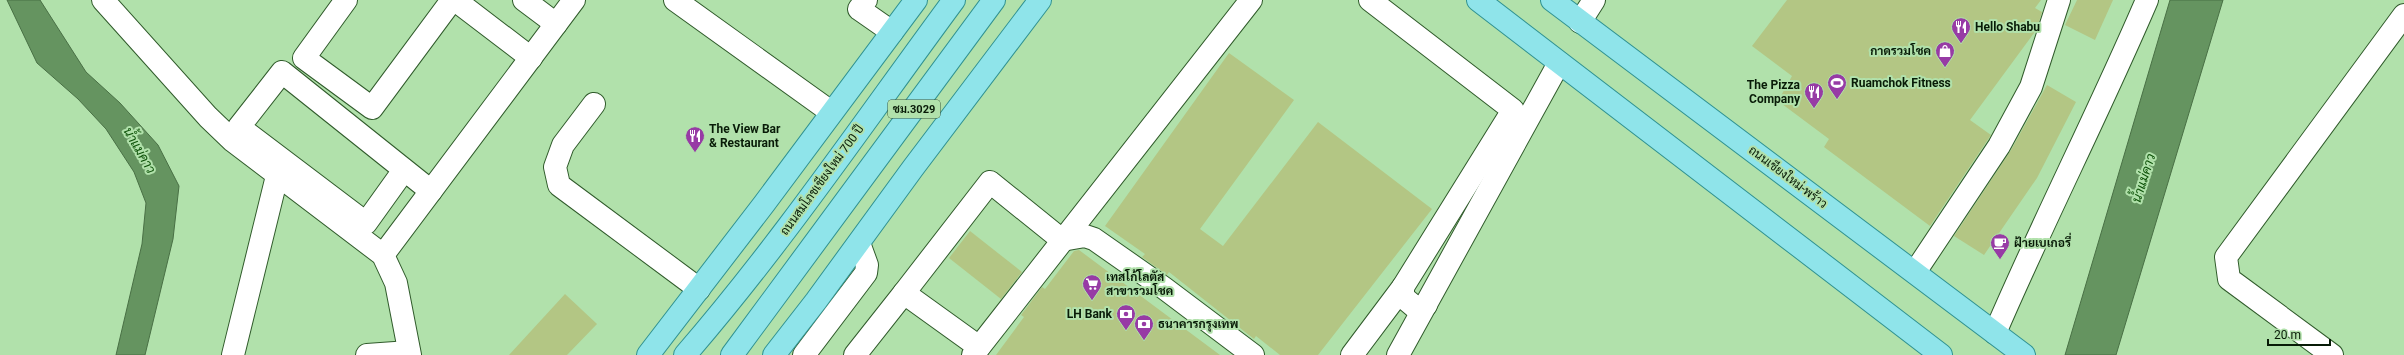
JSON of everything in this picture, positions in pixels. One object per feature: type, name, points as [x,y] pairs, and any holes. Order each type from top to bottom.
[{"type":"main road","points":[[648,355],[916,0]]},
{"type":"main road","name":"ถนนสมโภชเชียงใหม่ 700 ปี","points":[[685,355],[723,311],[774,245],[954,0]]},
{"type":"main road","name":"ชม.3029","points":[[732,355],[994,0]]},
{"type":"main road","points":[[774,355],[1040,0]]},
{"type":"main road","points":[[1478,0],[1941,355]]},
{"type":"main road","name":"ถนนเชียงใหม่-พร้าว","points":[[1552,0],[2024,355]]},
{"type":"street","points":[[103,0],[208,117],[233,141],[277,176],[383,255],[396,283],[409,354],[367,355]]},
{"type":"street","points":[[346,0],[304,58],[372,108],[454,0],[531,58]]},
{"type":"street","points":[[524,0],[556,24]]},
{"type":"street","points":[[383,255],[574,0]]},
{"type":"street","points":[[675,0],[832,112]]},
{"type":"street","points":[[866,0],[859,9],[892,32]]},
{"type":"street","points":[[904,293],[976,351],[1251,0]]},
{"type":"street","points":[[1352,355],[1403,287],[1513,110],[1370,0]]},
{"type":"street","points":[[1580,22],[1594,0]]},
{"type":"street","points":[[1915,272],[1999,146],[2030,87],[2059,0]]},
{"type":"street","points":[[1995,333],[2037,236],[2124,54],[2147,0]]},
{"type":"street","points":[[2332,355],[2229,279],[2226,257],[2404,15]]},
{"type":"street","points":[[1398,355],[1559,63]]},
{"type":"street","points":[[404,170],[366,222],[239,127],[282,72],[431,191]]},
{"type":"street","points":[[594,104],[563,145],[555,167],[559,185],[699,289]]},
{"type":"street","points":[[233,355],[277,176]]},
{"type":"street","points":[[855,355],[990,182],[1062,240],[1085,236],[1094,239],[1164,288],[1252,355]]},
{"type":"street","points":[[804,355],[866,273],[867,265],[859,243]]},
{"type":"street","points":[[1403,287],[1403,297],[1416,308],[1426,305]]},
{"type":"water","name":"น้ำแม่คาว","points":[[7,0],[40,0],[86,72],[120,103],[158,145],[179,186],[173,239],[145,355],[116,355],[142,244],[146,203],[134,172],[106,129],[78,99],[37,63]]},
{"type":"water","name":"น้ำแม่คาว","points":[[2170,0],[2223,0],[2116,355],[2065,355]]},
{"type":"building","name":"กาดรวมโชค","points":[[1787,0],[2041,0],[2035,8],[2042,12],[2037,29],[1970,120],[1991,135],[1930,226],[1824,147],[1829,139],[1778,101],[1792,76],[1752,46]]},
{"type":"building","points":[[2077,0],[2113,0],[2095,40],[2065,25]]},
{"type":"building","points":[[1229,53],[1294,100],[1200,229],[1223,246],[1318,122],[1432,209],[1318,355],[1280,355],[1256,336],[1254,339],[1169,272],[1167,275],[1142,257],[1145,254],[1105,226]]},
{"type":"building","points":[[2047,85],[2076,102],[2037,178],[1984,255],[1954,236],[2011,150]]},
{"type":"building","points":[[970,231],[1022,272],[1001,299],[949,258]]},
{"type":"building","name":"เทสโก้โลตัส สาขารวมโชค","points":[[1079,250],[1220,355],[996,355],[1024,317],[1021,315],[1042,287],[1045,289],[1074,251]]},
{"type":"building","points":[[565,294],[597,324],[567,355],[509,355]]},
{"type":"place","name":"Hello Shabu","points":[[1961,44]]},
{"type":"place","name":"กาดรวมโชค","points":[[1945,68]]},
{"type":"place","name":"Ruamchok Fitness","points":[[1837,100]]},
{"type":"place","name":"The Pizza Company","points":[[1814,109]]},
{"type":"place","name":"The View Bar & Restaurant","points":[[695,153]]},
{"type":"place","name":"ฝ้ายเบเกอรี่","points":[[2000,260]]},
{"type":"place","name":"เทสโก้โลตัส สาขารวมโชค","points":[[1092,301]]},
{"type":"place","name":"LH Bank","points":[[1126,331]]},
{"type":"place","name":"ธนาคารกรุงเทพ","points":[[1144,341]]}]
